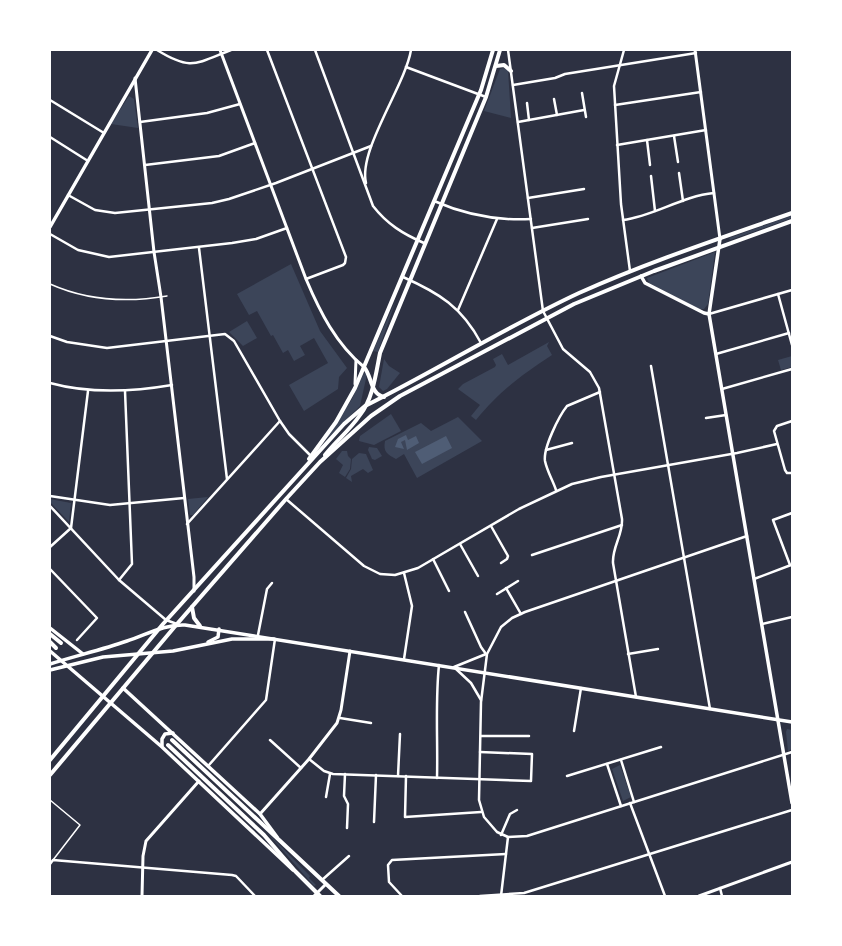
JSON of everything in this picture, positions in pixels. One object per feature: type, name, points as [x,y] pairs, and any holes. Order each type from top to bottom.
[{"type":"main road","points":[[50,227],[152,50]]},
{"type":"main road","points":[[303,470],[336,422],[355,388],[479,94],[493,50]]},
{"type":"main road","points":[[50,775],[177,624],[360,416],[372,387],[380,354],[440,204],[486,97],[500,50]]},
{"type":"main road","points":[[496,66],[504,64],[511,71]]},
{"type":"main road","points":[[50,759],[166,620],[194,591],[344,424],[365,406],[543,311],[649,264],[792,213]]},
{"type":"main road","points":[[320,462],[362,423],[400,396],[546,318],[641,276],[792,221]]},
{"type":"main road","points":[[720,239],[709,314],[792,803]]},
{"type":"main road","points":[[641,276],[642,272],[649,264]]},
{"type":"main road","points":[[641,276],[645,283],[704,313],[709,314]]},
{"type":"main road","points":[[364,367],[368,373],[372,387],[378,394],[384,397]]},
{"type":"main road","points":[[192,607],[194,618],[200,626]]},
{"type":"main road","points":[[50,664],[177,624],[258,635],[275,639],[792,722]]},
{"type":"main road","points":[[50,628],[83,654]]},
{"type":"main road","points":[[201,646],[218,637],[218,629]]},
{"type":"main road","points":[[50,634],[61,643]]},
{"type":"main road","points":[[50,670],[103,656],[137,654],[201,646],[232,640],[275,639]]},
{"type":"main road","points":[[50,642],[56,648]]},
{"type":"main road","points":[[50,651],[162,747],[281,861],[295,871]]},
{"type":"main road","points":[[123,688],[260,814],[278,838]]},
{"type":"main road","points":[[162,747],[162,739],[165,734],[174,734]]},
{"type":"main road","points":[[172,740],[339,896]]},
{"type":"main road","points":[[168,745],[264,835],[317,895]]},
{"type":"street","points":[[156,50],[173,60],[186,64],[198,63],[221,52],[231,50]]},
{"type":"street","points":[[267,50],[346,261],[343,266],[306,279]]},
{"type":"street","points":[[315,50],[369,197],[388,224],[424,243]]},
{"type":"street","points":[[369,197],[365,180],[365,172],[372,146],[406,67],[411,50]]},
{"type":"street","points":[[508,50],[543,311],[563,349],[590,372],[600,392],[622,525],[613,554],[636,697]]},
{"type":"street","points":[[624,50],[614,83],[623,220],[630,272]]},
{"type":"street","points":[[221,52],[306,279],[327,324],[356,360],[364,367]]},
{"type":"street","points":[[513,85],[555,78],[565,74],[695,52],[720,239]]},
{"type":"street","points":[[406,67],[486,97]]},
{"type":"street","points":[[136,78],[149,211],[172,385],[194,577],[194,591]]},
{"type":"street","points":[[615,105],[701,92]]},
{"type":"street","points":[[582,93],[586,117]]},
{"type":"street","points":[[554,99],[557,115]]},
{"type":"street","points":[[50,100],[104,133]]},
{"type":"street","points":[[140,122],[207,113],[240,104]]},
{"type":"street","points":[[527,104],[530,120]]},
{"type":"street","points":[[518,122],[584,110]]},
{"type":"street","points":[[617,145],[706,130]]},
{"type":"street","points":[[674,136],[678,162]]},
{"type":"street","points":[[50,137],[88,160]]},
{"type":"street","points":[[647,140],[650,165]]},
{"type":"street","points":[[145,165],[219,156],[255,143]]},
{"type":"street","points":[[68,195],[89,207],[104,212],[149,211],[220,201],[313,170],[372,146]]},
{"type":"street","points":[[679,173],[683,201]]},
{"type":"street","points":[[651,176],[655,211]]},
{"type":"street","points":[[528,198],[584,189]]},
{"type":"street","points":[[623,220],[635,218],[700,195],[714,193]]},
{"type":"street","points":[[434,201],[469,214],[497,219],[531,219]]},
{"type":"street","points":[[458,310],[497,219]]},
{"type":"street","points":[[532,228],[588,219]]},
{"type":"street","points":[[50,234],[78,250],[101,256],[198,248],[256,239],[287,228]]},
{"type":"street","points":[[198,248],[227,479]]},
{"type":"street","points":[[403,277],[426,288],[458,310],[481,344]]},
{"type":"street","points":[[709,314],[792,290]]},
{"type":"street","points":[[778,294],[792,345]]},
{"type":"street","points":[[716,354],[789,333]]},
{"type":"street","points":[[50,336],[67,342],[107,348],[210,337],[225,334],[234,342],[289,434],[312,456]]},
{"type":"street","points":[[355,388],[356,360]]},
{"type":"street","points":[[652,366],[710,709]]},
{"type":"street","points":[[722,389],[792,369]]},
{"type":"street","points":[[50,384],[88,391],[125,391],[172,385]]},
{"type":"street","points":[[50,547],[70,528],[88,391]]},
{"type":"street","points":[[119,580],[132,564],[125,391]]},
{"type":"street","points":[[556,490],[546,464],[546,450],[567,406],[600,392]]},
{"type":"street","points":[[706,418],[726,415]]},
{"type":"street","points":[[187,524],[280,421]]},
{"type":"street","points":[[792,421],[776,427],[774,431],[785,470],[787,473],[792,473]]},
{"type":"street","points":[[546,450],[572,443]]},
{"type":"street","points":[[286,499],[368,568],[385,574],[404,573],[433,559],[556,490],[580,482],[732,454],[777,444]]},
{"type":"street","points":[[50,496],[110,505],[184,498]]},
{"type":"street","points":[[50,506],[119,580],[166,620],[177,624]]},
{"type":"street","points":[[754,579],[791,564],[773,520],[792,513]]},
{"type":"street","points":[[532,555],[622,525]]},
{"type":"street","points":[[491,526],[508,556],[507,559],[501,563]]},
{"type":"street","points":[[746,536],[520,614],[508,621],[501,628],[487,654],[481,702],[478,800],[481,812],[490,826],[508,837],[527,836],[792,752]]},
{"type":"street","points":[[460,544],[478,576]]},
{"type":"street","points":[[433,559],[448,592]]},
{"type":"street","points":[[50,569],[97,618],[77,640]]},
{"type":"street","points":[[404,573],[412,606],[404,660]]},
{"type":"street","points":[[497,594],[518,581]]},
{"type":"street","points":[[258,635],[267,589],[272,583]]},
{"type":"street","points":[[506,588],[520,614]]},
{"type":"street","points":[[465,612],[481,647],[487,654]]},
{"type":"street","points":[[762,624],[792,617]]},
{"type":"street","points":[[209,766],[266,700],[275,639]]},
{"type":"street","points":[[628,654],[658,649]]},
{"type":"street","points":[[260,814],[302,768],[332,731],[340,718],[350,651]]},
{"type":"street","points":[[481,702],[471,683],[454,667],[487,654]]},
{"type":"street","points":[[437,778],[438,735],[436,702],[439,665]]},
{"type":"street","points":[[574,731],[581,688]]},
{"type":"street","points":[[340,718],[371,723]]},
{"type":"street","points":[[398,776],[400,734]]},
{"type":"street","points":[[481,736],[529,736]]},
{"type":"street","points":[[270,740],[302,768]]},
{"type":"street","points":[[567,776],[661,747]]},
{"type":"street","points":[[309,759],[330,774],[532,781],[532,754],[480,752]]},
{"type":"street","points":[[621,760],[634,802]]},
{"type":"street","points":[[607,764],[621,806]]},
{"type":"street","points":[[326,797],[330,774]]},
{"type":"street","points":[[345,774],[344,796],[348,804],[347,828]]},
{"type":"street","points":[[374,822],[376,775]]},
{"type":"street","points":[[406,776],[405,817],[481,812]]},
{"type":"street","points":[[142,896],[146,841],[199,781]]},
{"type":"street","points":[[630,803],[666,896]]},
{"type":"street","points":[[501,834],[510,814],[517,810]]},
{"type":"street","points":[[480,896],[524,893],[792,810]]},
{"type":"street","points":[[502,895],[508,837]]},
{"type":"street","points":[[402,896],[389,882],[388,865],[392,860],[506,854]]},
{"type":"street","points":[[322,880],[349,856]]},
{"type":"street","points":[[50,864],[53,860],[232,875],[236,876],[254,896]]},
{"type":"street","points":[[699,896],[792,862]]},
{"type":"street","points":[[317,895],[326,884]]},
{"type":"street","points":[[720,888],[722,896]]},
{"type":"lane","points":[[50,284],[78,294],[107,300],[131,301],[167,296]]},
{"type":"lane","points":[[50,800],[80,825],[53,860]]},
{"type":"shaded area","points":[[503,68],[508,70],[511,118],[484,111],[500,69]]},
{"type":"shaded area","points":[[129,96],[134,99],[138,128],[111,124]]},
{"type":"shaded area","points":[[791,216],[792,218],[730,240],[729,238]]},
{"type":"shaded area","points":[[715,252],[708,304],[704,309],[699,309],[649,283],[647,278]]},
{"type":"shaded area","points":[[291,264],[320,331],[347,368],[339,377],[338,389],[304,411],[289,385],[328,363],[314,338],[300,346],[305,355],[294,361],[288,350],[283,353],[273,335],[271,336],[257,311],[249,315],[237,294]]},
{"type":"shaded area","points":[[396,300],[378,352],[373,351]]},
{"type":"shaded area","points":[[247,321],[257,338],[243,346],[229,332]]},
{"type":"shaded area","points":[[549,342],[547,346],[552,355],[511,384],[476,420],[471,416],[480,405],[458,389],[463,384],[495,367],[496,365],[493,359],[502,354],[508,365]]},
{"type":"shaded area","points":[[792,356],[792,367],[781,370],[778,360]]},
{"type":"shaded area","points":[[384,359],[389,366],[400,373],[387,389],[383,391],[379,387]]},
{"type":"shaded area","points":[[364,373],[367,374],[360,406],[325,441],[352,399]]},
{"type":"shaded area","points":[[391,414],[401,431],[374,445],[359,441],[360,436]]},
{"type":"shaded area","points":[[458,417],[482,441],[417,478],[404,454],[396,459],[385,450],[385,441],[421,423],[431,431]]},
{"type":"shaded area","points":[[406,435],[408,440],[416,436],[419,443],[407,450],[405,440],[401,442],[404,449],[395,447],[398,439]]},
{"type":"shaded area","points":[[446,436],[452,448],[422,464],[415,452]]},
{"type":"shaded area","points":[[369,447],[377,448],[382,456],[375,460],[372,459],[368,450]]},
{"type":"shaded area","points":[[342,451],[347,451],[348,456],[351,459],[350,469],[345,477],[339,473],[343,465],[336,459]]},
{"type":"shaded area","points":[[359,453],[366,454],[373,470],[368,473],[363,469],[351,476],[352,482],[346,478],[351,469],[352,459]]},
{"type":"shaded area","points":[[208,497],[193,515],[190,515],[188,499]]},
{"type":"shaded area","points":[[50,499],[71,503],[69,522],[50,502]]},
{"type":"shaded area","points":[[787,729],[792,730],[792,749],[788,751],[786,732]]},
{"type":"shaded area","points":[[620,765],[631,797],[623,801],[612,769]]},
{"type":"shaded area","points":[[262,827],[310,876],[309,878],[316,885],[314,886]]}]
